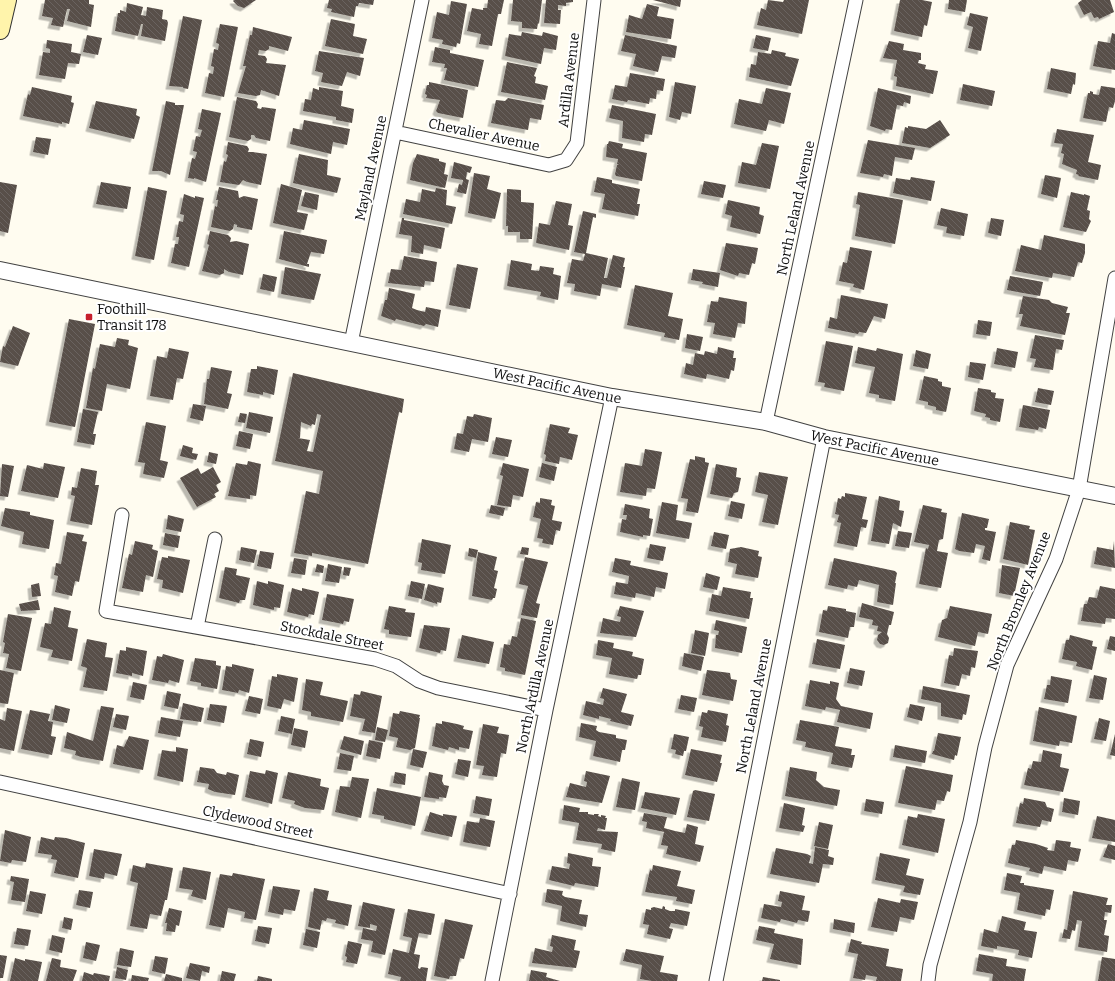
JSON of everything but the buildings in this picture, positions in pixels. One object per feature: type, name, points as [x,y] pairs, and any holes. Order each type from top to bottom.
[{"type":"main road","points":[[0,30],[4,3]]},
{"type":"street","name":"Mayland Avenue","points":[[351,343],[422,0]]},
{"type":"street","name":"Ardilla Avenue","points":[[566,160],[577,143],[594,0]]},
{"type":"street","name":"North Leland Avenue","points":[[766,422],[856,0]]},
{"type":"street","name":"Chevalier Avenue","points":[[395,132],[549,165],[566,160]]},
{"type":"street","name":"West Pacific Avenue","points":[[0,270],[612,397],[766,422],[824,438],[1115,496]]},
{"type":"street","name":"North Bromley Avenue","points":[[928,981],[930,965],[970,822],[985,747],[1008,665],[1056,559],[1079,489],[1115,278]]},
{"type":"street","name":"North Ardilla Avenue","points":[[492,981],[546,710],[612,397]]},
{"type":"street","name":"North Leland Avenue","points":[[716,981],[824,438]]},
{"type":"street","name":"Stockdale Street","points":[[122,515],[106,611],[375,659],[396,666],[419,682],[438,688],[546,710]]},
{"type":"street","points":[[197,627],[215,539]]},
{"type":"street","name":"Clydewood Street","points":[[0,782],[510,894]]},
{"type":"place","name":"Foothill Transit 178","points":[[89,317]]}]
